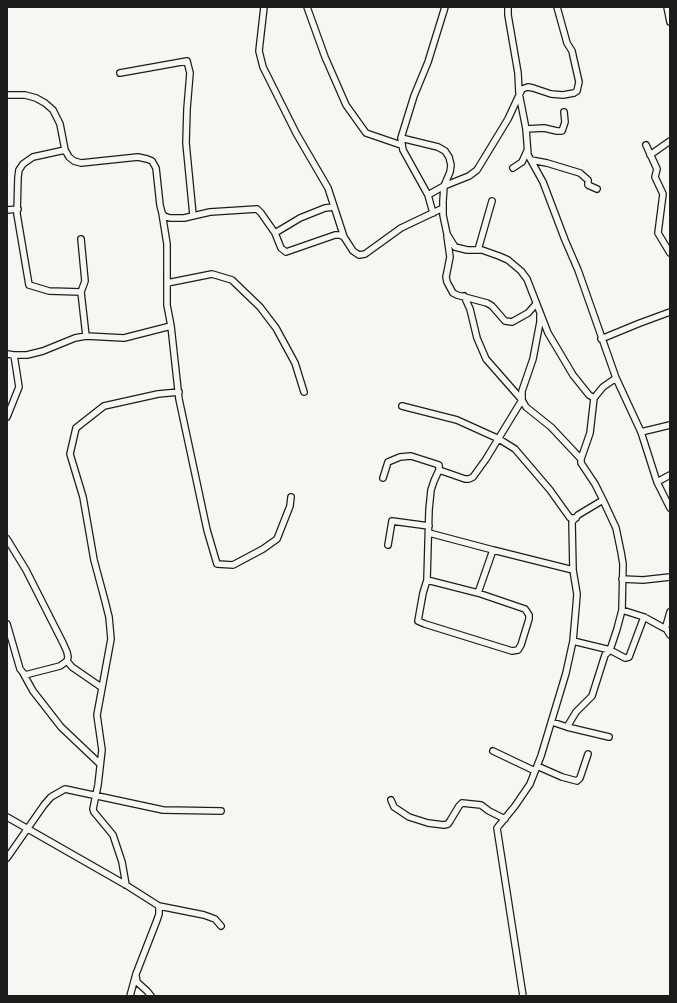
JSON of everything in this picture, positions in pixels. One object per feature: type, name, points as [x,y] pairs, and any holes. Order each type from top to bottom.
[{"type":"street","points":[[264,7],[259,51],[263,67],[296,133],[328,188],[344,237],[353,251],[359,254],[365,254],[401,228],[443,208]]},
{"type":"street","points":[[307,7],[325,57],[346,105],[366,133],[401,145]]},
{"type":"street","points":[[433,213],[428,195],[403,150],[401,138],[414,96],[428,62],[445,7]]},
{"type":"street","points":[[508,7],[508,16],[518,73],[519,94],[526,128],[528,155],[543,182],[578,270],[601,339],[616,378],[641,432],[657,482],[670,508]]},
{"type":"street","points":[[428,195],[444,186],[469,176],[477,170],[508,119],[522,89],[528,87],[551,94],[563,95],[574,93],[578,88],[572,51],[566,43],[557,7]]},
{"type":"street","points":[[667,7],[670,22]]},
{"type":"street","points":[[120,73],[187,61],[190,74],[186,143],[193,215]]},
{"type":"street","points":[[7,95],[24,95],[36,98],[53,110],[57,117],[65,150],[69,157],[74,161],[80,163],[138,157],[147,158],[152,161],[156,168],[167,244],[167,305],[171,326],[178,392],[207,530],[217,564],[233,565],[263,549],[277,539],[290,506],[291,497]]},
{"type":"street","points":[[526,128],[544,128],[557,131],[562,130],[565,122],[564,112]]},
{"type":"street","points":[[401,138],[438,147],[445,151],[449,157],[451,165],[450,172],[444,186],[443,208],[450,257],[446,277],[453,293],[487,303],[492,306],[505,321],[512,322],[528,313],[536,304]]},
{"type":"street","points":[[650,155],[670,141]]},
{"type":"street","points":[[646,145],[657,169],[655,177],[663,194],[658,233],[670,253]]},
{"type":"street","points":[[65,150],[33,157],[22,164],[18,177],[17,214],[29,285],[49,291],[82,292]]},
{"type":"street","points":[[513,168],[522,162],[527,150]]},
{"type":"street","points":[[531,160],[547,163],[580,173],[588,180],[588,185],[597,189]]},
{"type":"street","points":[[478,250],[492,201]]},
{"type":"street","points":[[274,233],[300,218],[325,208],[334,207]]},
{"type":"street","points":[[7,210],[18,209]]},
{"type":"street","points":[[162,213],[164,216],[170,218],[184,218],[210,212],[257,209],[274,233],[281,248],[286,252],[335,234],[344,237]]},
{"type":"street","points":[[447,234],[455,247],[467,250],[478,250],[499,256],[514,265],[527,278],[548,333],[573,375],[589,395],[594,398]]},
{"type":"street","points":[[81,239],[85,281],[82,292],[86,336]]},
{"type":"street","points":[[167,282],[212,274],[232,280],[260,307],[276,328],[295,363],[304,392]]},
{"type":"street","points":[[464,296],[470,309],[477,338],[486,359],[522,400],[526,407],[551,427],[581,459]]},
{"type":"street","points":[[439,470],[469,479],[473,477],[486,459],[522,400],[522,391],[533,359],[540,322],[540,310]]},
{"type":"street","points":[[601,339],[670,312]]},
{"type":"street","points":[[7,354],[27,355],[86,336],[124,338],[171,326]]},
{"type":"street","points":[[7,417],[19,387],[14,355]]},
{"type":"street","points":[[567,727],[576,712],[592,696],[605,655],[610,650],[622,610],[623,564],[620,541],[616,528],[595,484],[581,463],[590,432],[594,398],[603,387],[616,378]]},
{"type":"street","points":[[126,885],[122,862],[113,835],[93,809],[102,744],[97,715],[111,639],[109,617],[94,560],[83,497],[70,454],[76,428],[104,406],[158,394],[178,392]]},
{"type":"street","points":[[402,406],[457,420],[498,439],[515,449],[550,490],[570,518],[576,518]]},
{"type":"street","points":[[641,432],[670,425]]},
{"type":"street","points":[[383,478],[388,462],[400,457],[411,456],[439,465],[439,470],[432,490],[427,580],[418,621],[512,650],[518,650],[528,625],[528,612],[506,602],[427,580]]},
{"type":"street","points":[[657,482],[670,475]]},
{"type":"street","points":[[523,996],[497,828],[528,788],[552,722],[564,680],[573,641],[576,594],[573,570],[572,522],[603,500]]},
{"type":"street","points":[[388,545],[392,521],[429,526]]},
{"type":"street","points":[[429,532],[573,570]]},
{"type":"street","points":[[7,540],[26,570],[63,643],[67,652],[67,661],[72,667],[102,687]]},
{"type":"street","points":[[478,594],[493,550]]},
{"type":"street","points":[[622,579],[643,580],[670,577]]},
{"type":"street","points":[[622,610],[644,617],[665,627],[670,635]]},
{"type":"street","points":[[665,627],[670,612]]},
{"type":"street","points":[[573,641],[610,650],[625,658],[630,657],[644,617]]},
{"type":"street","points":[[7,624],[20,669],[33,691],[61,727],[100,764]]},
{"type":"street","points":[[23,673],[25,675],[60,666],[67,661]]},
{"type":"street","points":[[552,722],[609,737]]},
{"type":"street","points":[[493,751],[536,768],[577,780],[580,778],[588,754]]},
{"type":"street","points":[[7,858],[44,805],[51,797],[65,789],[163,810],[221,812]]},
{"type":"street","points":[[390,800],[394,807],[409,817],[428,823],[448,824],[462,803],[481,805],[505,819]]},
{"type":"street","points":[[7,818],[126,885],[159,906],[204,915],[215,919],[221,926]]},
{"type":"street","points":[[130,996],[136,974],[159,914],[159,906]]},
{"type":"street","points":[[136,974],[137,982],[151,996]]}]
